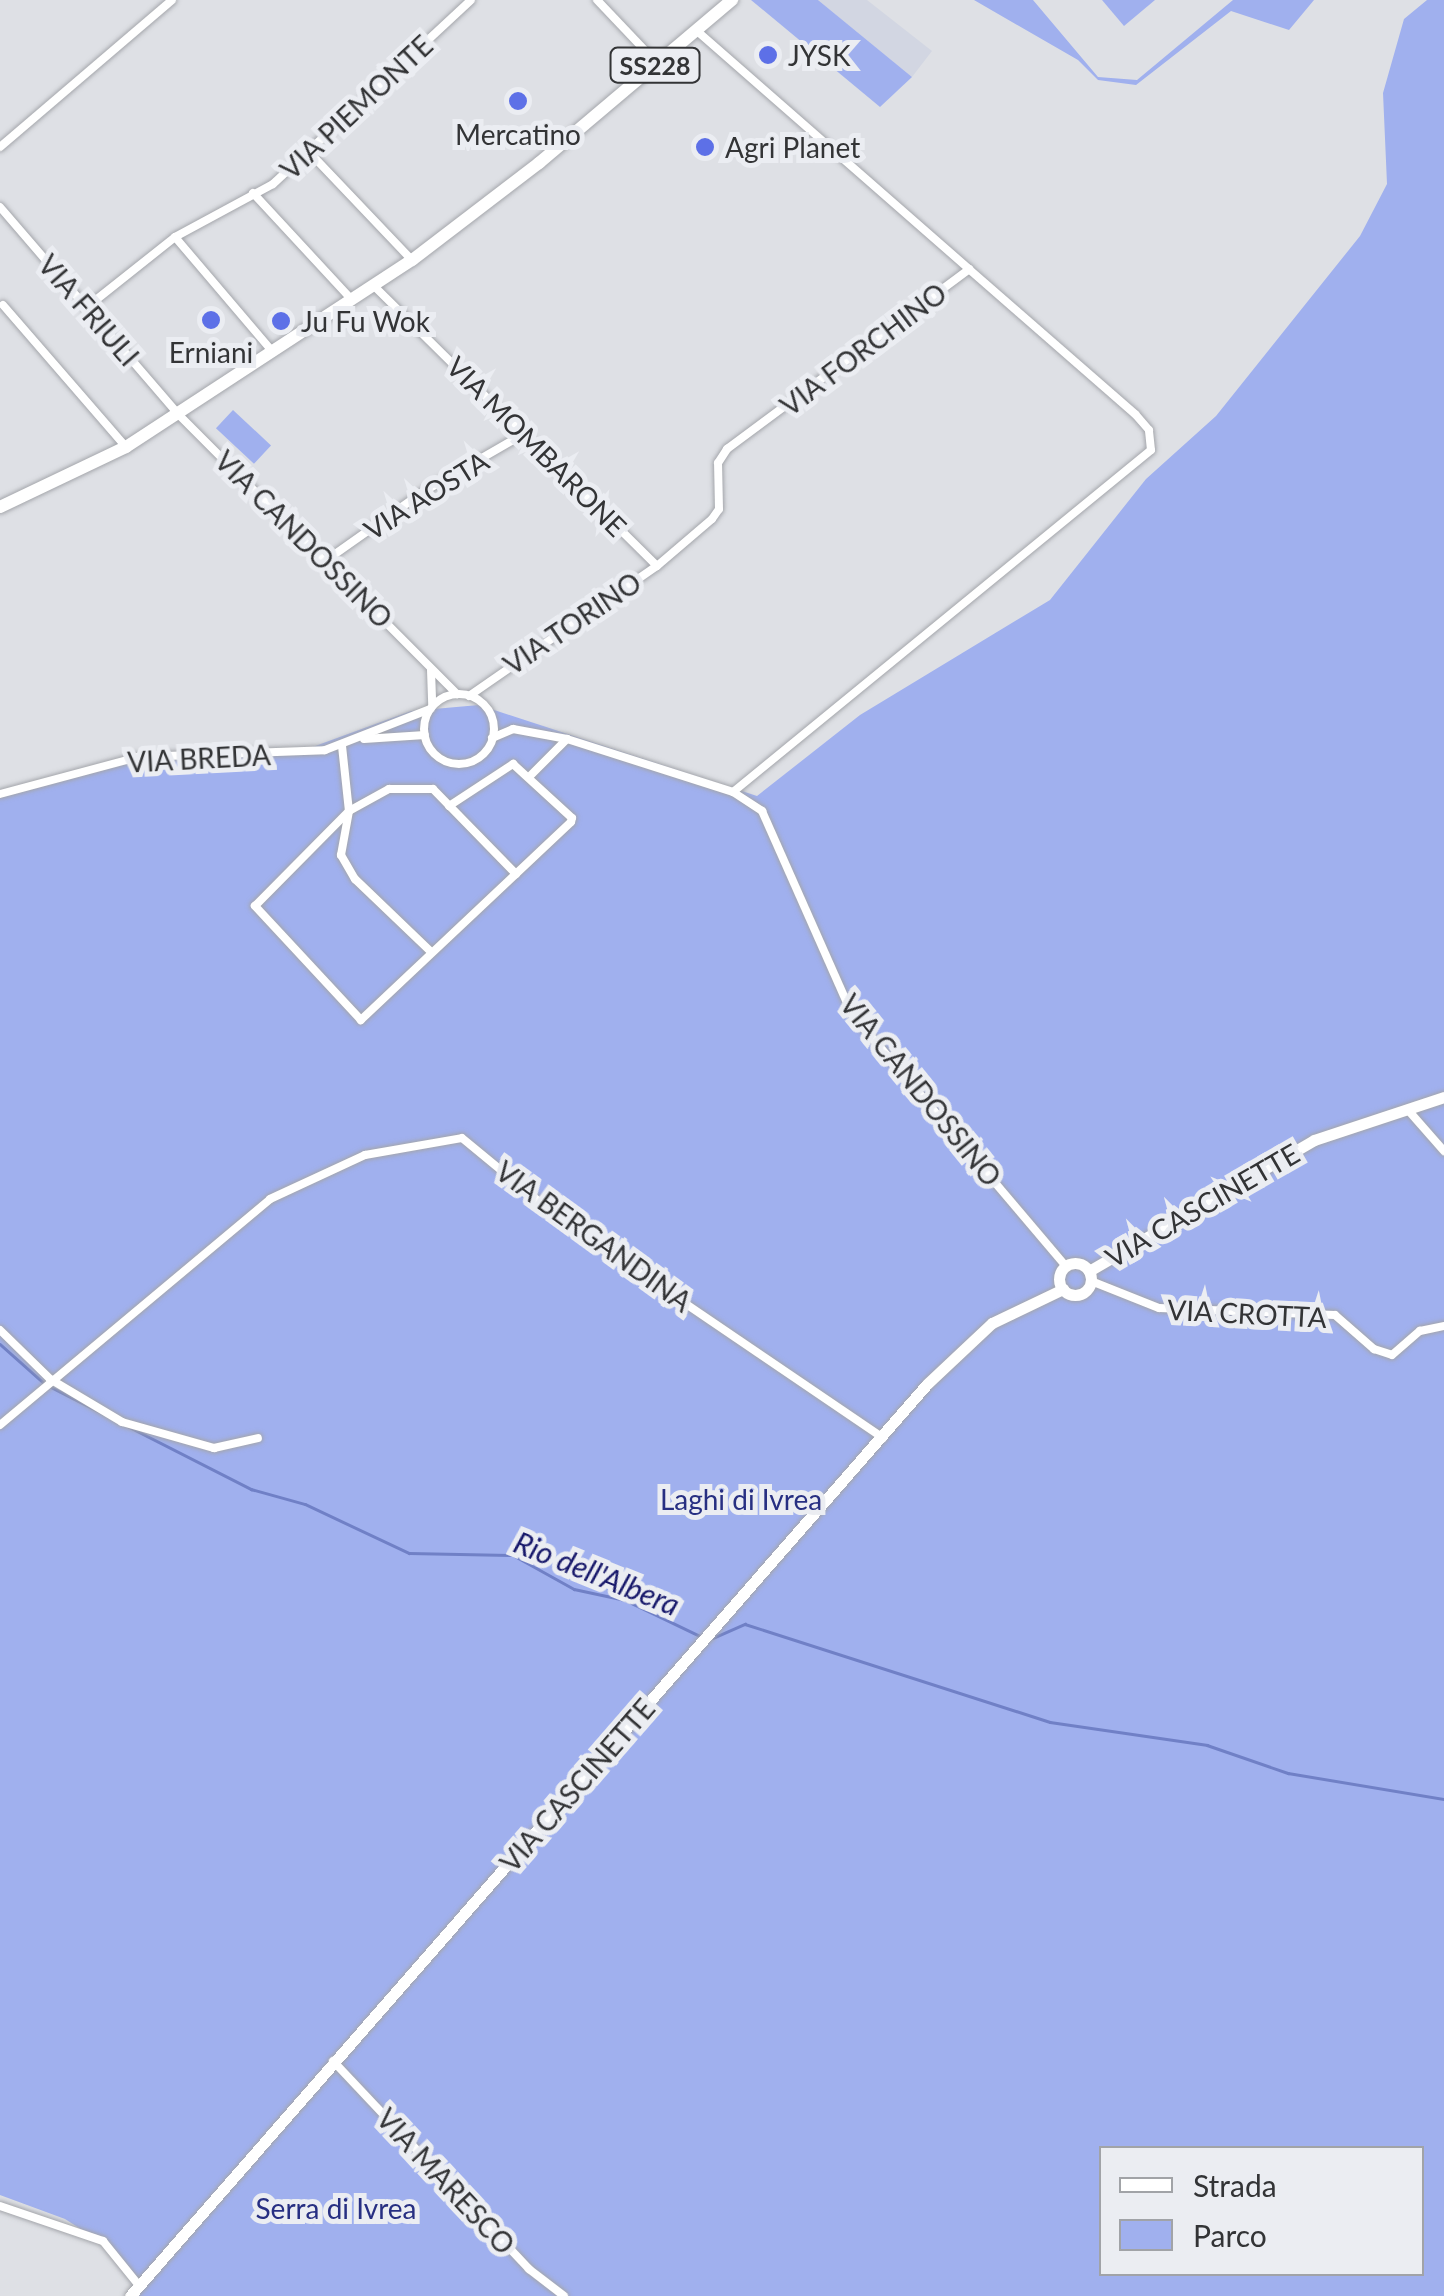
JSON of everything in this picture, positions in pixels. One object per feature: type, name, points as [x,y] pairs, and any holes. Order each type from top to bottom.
[{"type":"main road","name":"SS228","points":[[0,508],[126,447],[412,260],[732,0]]},
{"type":"street","points":[[0,147],[172,0]]},
{"type":"street","name":"VIA PIEMONTE","points":[[87,307],[175,237],[310,153],[471,0]]},
{"type":"street","points":[[598,0],[657,63]]},
{"type":"street","name":"VIA FORCHINO","points":[[657,566],[720,508],[716,477],[728,450],[969,269],[696,30]]},
{"type":"street","points":[[310,153],[412,260]]},
{"type":"street","points":[[253,192],[352,300]]},
{"type":"street","name":"VIA FRIULI","points":[[0,207],[178,413]]},
{"type":"street","points":[[175,237],[273,352]]},
{"type":"street","points":[[733,792],[1151,450],[1150,430],[1135,414],[969,269]]},
{"type":"street","name":"VIA MOMBARONE","points":[[374,286],[657,566]]},
{"type":"street","points":[[3,304],[126,447]]},
{"type":"street","name":"VIA CANDOSSINO","points":[[178,413],[328,559],[457,694]]},
{"type":"street","name":"VIA AOSTA","points":[[328,559],[424,492],[525,433]]},
{"type":"street","name":"VIA TORINO","points":[[469,696],[657,566]]},
{"type":"street","points":[[429,666],[436,686],[425,735],[435,754],[460,764],[480,756],[492,738],[513,729]]},
{"type":"street","name":"VIA TORINO","points":[[480,701],[487,680]]},
{"type":"street","points":[[430,709],[457,694],[480,701],[488,710],[492,738]]},
{"type":"street","name":"VIA BREDA","points":[[0,794],[138,758],[342,746],[430,709]]},
{"type":"street","name":"VIA CANDOSSINO","points":[[488,710],[513,729],[567,739],[733,792],[771,822],[852,1014],[1066,1266]]},
{"type":"street","name":"VIA BREDA","points":[[357,740],[425,735]]},
{"type":"street","points":[[531,775],[567,739]]},
{"type":"street","points":[[342,746],[349,811],[342,839],[346,865],[430,952]]},
{"type":"street","points":[[449,806],[507,764],[531,775],[566,807],[571,822],[362,1020],[255,906],[349,811],[389,789],[433,789],[449,806],[516,874]]},
{"type":"street","name":"VIA CASCINETTE","points":[[130,2296],[137,2282],[964,1346],[1061,1284],[1079,1294],[1090,1276],[1314,1140],[1444,1097]]},
{"type":"street","points":[[1408,1110],[1444,1151]]},
{"type":"street","name":"VIA BERGANDINA","points":[[0,1424],[270,1198],[365,1155],[462,1138],[558,1217],[883,1438]]},
{"type":"street","points":[[1061,1284],[1066,1266],[1090,1276]]},
{"type":"street","name":"VIA CROTTA","points":[[1090,1276],[1159,1308],[1335,1315],[1374,1349],[1392,1355],[1420,1332],[1444,1326]]},
{"type":"street","points":[[0,1330],[50,1379],[122,1422],[191,1444],[226,1448],[258,1438]]},
{"type":"street","name":"VIA MARESCO","points":[[333,2061],[528,2269],[564,2296]]},
{"type":"street","points":[[0,2206],[103,2241],[137,2282]]},
{"type":"shaded area","points":[[818,0],[867,0],[932,51],[912,77]]},
{"type":"green space","points":[[751,0],[818,0],[912,77],[880,107]]},
{"type":"green space","points":[[974,0],[1033,0],[1098,77],[1137,80],[1233,0],[1314,0],[1289,30],[1231,11],[1136,85],[1098,80],[1078,60]]},
{"type":"green space","points":[[1102,0],[1155,0],[1124,26]]},
{"type":"green space","name":"Laghi di Ivrea","points":[[1427,0],[1444,0],[1444,2296],[139,2296],[115,2251],[65,2219],[0,2195],[0,790],[135,757],[307,749],[411,711],[479,705],[757,796],[860,715],[1050,600],[1146,479],[1216,416],[1360,236],[1387,184],[1383,93],[1404,19]]},
{"type":"green space","points":[[233,410],[271,445],[254,464],[216,428]]},
{"type":"waterway","name":"Rio dell'Albera","points":[[0,1344],[44,1383]]},
{"type":"waterway","name":"Rio dell'Albera","points":[[51,1387],[251,1489],[305,1504],[409,1553],[513,1555],[574,1589],[625,1600],[700,1636]]},
{"type":"waterway","name":"Rio dell'Albera","points":[[713,1638],[745,1624],[1050,1722],[1207,1745],[1288,1773],[1444,1799]]},
{"type":"place","name":"JYSK","points":[[768,55]]},
{"type":"place","name":"Mercatino","points":[[518,101]]},
{"type":"place","name":"Agri Planet","points":[[705,147]]},
{"type":"place","name":"Erniani","points":[[211,320]]},
{"type":"place","name":"Ju Fu Wok","points":[[281,321]]},
{"type":"park label","name":"Serra di Ivrea","points":[[336,2208]]}]
